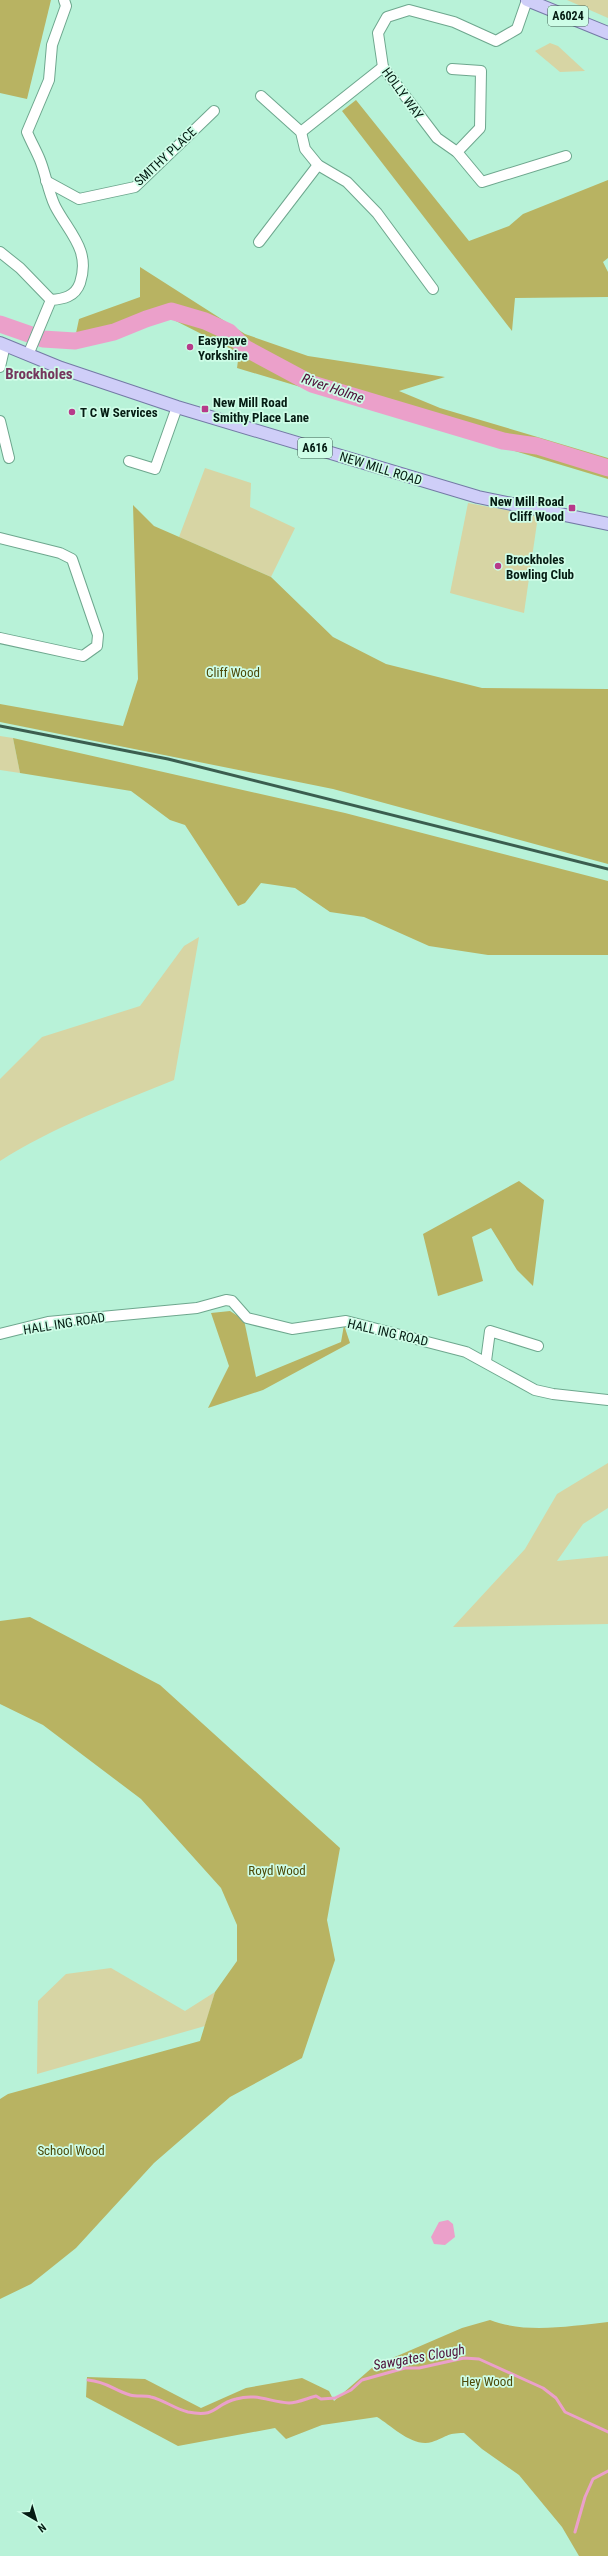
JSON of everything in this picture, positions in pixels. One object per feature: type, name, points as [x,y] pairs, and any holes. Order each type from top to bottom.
[{"type":"main road","name":"A6024","points":[[527,0],[608,33]]},
{"type":"main road","name":"NEW MILL ROAD","points":[[2,344],[30,350],[61,368],[177,406],[478,497],[608,524]]},
{"type":"street","points":[[0,252],[20,268],[51,300],[62,300],[72,295],[81,280],[84,260],[79,246],[55,206],[40,160],[27,132],[49,80],[52,45],[66,6],[64,0]]},
{"type":"street","name":"HOLLY WAY","points":[[527,0],[517,29],[496,41],[454,22],[409,10],[387,17],[378,33],[383,67],[437,138],[457,152],[482,182],[566,156]]},
{"type":"street","points":[[301,132],[383,67]]},
{"type":"street","points":[[452,69],[481,71],[480,128],[457,152]]},
{"type":"street","points":[[262,96],[301,132],[306,149],[318,165],[347,182],[377,213],[433,289]]},
{"type":"street","name":"SMITHY PLACE","points":[[46,180],[79,199],[136,187],[214,111]]},
{"type":"street","points":[[259,242],[318,165]]},
{"type":"street","points":[[30,350],[51,300]]},
{"type":"street","points":[[0,367],[2,344]]},
{"type":"street","points":[[129,461],[155,468],[177,406]]},
{"type":"street","points":[[0,421],[9,458]]},
{"type":"street","points":[[0,538],[60,552],[72,559],[98,635],[97,646],[83,656],[0,638]]},
{"type":"street","name":"HALL ING ROAD","points":[[0,1334],[48,1322],[197,1308],[226,1300],[232,1301],[247,1318],[292,1329],[346,1321],[466,1352],[486,1361],[534,1390],[553,1394],[608,1400]]},
{"type":"street","points":[[486,1361],[490,1331],[538,1346]]},
{"type":"shaded area","points":[[567,0],[608,0],[608,18]]},
{"type":"shaded area","points":[[550,43],[558,46],[585,71],[560,72],[535,51]]},
{"type":"shaded area","points":[[205,468],[251,483],[250,507],[295,528],[271,577],[179,537]]},
{"type":"shaded area","points":[[468,503],[538,516],[524,613],[450,593]]},
{"type":"shaded area","points":[[0,736],[13,738],[20,773],[0,770]]},
{"type":"shaded area","points":[[199,937],[174,1080],[107,1107],[41,1137],[0,1161],[0,1079],[42,1037],[140,1006],[184,946]]},
{"type":"shaded area","points":[[608,1463],[608,1508],[583,1524],[557,1561],[608,1556],[608,1624],[453,1627],[525,1549],[557,1494]]},
{"type":"shaded area","points":[[111,1968],[185,2011],[215,1992],[205,2026],[37,2074],[38,2001],[66,1974]]},
{"type":"shaded area","points":[[448,2220],[453,2224],[455,2237],[445,2245],[434,2244],[431,2237],[439,2222]]},
{"type":"green space","points":[[0,0],[51,0],[27,99],[0,93]]},
{"type":"green space","points":[[356,100],[469,241],[509,226],[523,214],[608,180],[608,258],[603,262],[608,272],[608,297],[515,298],[512,331],[342,111]]},
{"type":"green space","points":[[140,267],[245,334],[308,356],[445,377],[399,391],[440,408],[608,458],[608,479],[237,368],[239,353],[168,317],[75,338],[79,319],[140,297]]},
{"type":"green space","name":"Cliff Wood","points":[[133,505],[154,526],[271,577],[333,637],[386,664],[482,688],[608,689],[608,864],[333,789],[0,722],[0,704],[123,726],[138,679]]},
{"type":"green space","points":[[13,738],[345,813],[608,881],[608,955],[488,955],[429,946],[364,917],[330,912],[295,888],[261,883],[245,903],[238,906],[185,825],[170,820],[131,791],[20,773]]},
{"type":"green space","points":[[519,1181],[544,1200],[533,1286],[517,1270],[491,1228],[472,1237],[483,1281],[438,1296],[423,1234]]},
{"type":"green space","points":[[230,1311],[244,1320],[256,1377],[341,1342],[344,1325],[350,1343],[263,1390],[208,1408],[229,1366],[211,1313]]},
{"type":"green space","points":[[30,1617],[160,1685],[340,1848],[327,1920],[335,1960],[302,2058],[230,2097],[154,2163],[76,2248],[31,2284],[0,2299],[0,2099],[8,2094],[200,2041],[215,1992],[237,1961],[237,1925],[221,1888],[141,1799],[43,1725],[0,1704],[0,1621]]},
{"type":"green space","name":"Hey Wood","points":[[490,2320],[518,2327],[533,2328],[563,2327],[608,2322],[608,2556],[579,2556],[562,2527],[519,2475],[482,2449],[464,2433],[450,2435],[432,2442],[418,2442],[403,2435],[377,2417],[322,2425],[286,2439],[275,2428],[178,2446],[86,2397],[87,2377],[145,2379],[201,2408],[246,2388],[302,2378],[329,2391],[334,2401],[374,2366],[462,2328]]},
{"type":"waterway","name":"River Holme","points":[[0,324],[43,339],[75,341],[114,332],[171,311],[205,321],[229,332],[245,348],[312,384],[503,441],[537,446],[608,468]]},
{"type":"waterway","name":"Sawgates Clough","points":[[88,2380],[101,2382],[130,2395],[156,2398],[188,2412],[205,2413],[211,2412],[229,2401],[244,2397],[257,2397],[289,2403],[316,2396],[321,2399],[335,2398],[351,2390],[362,2380],[405,2368],[419,2368],[464,2358],[479,2359],[543,2388],[556,2398],[565,2412],[608,2432]]},
{"type":"waterway","points":[[575,2532],[585,2497],[593,2479],[608,2471]]},
{"type":"railway","points":[[0,726],[168,759],[608,869]]},
{"type":"place","name":"Easypave Yorkshire","points":[[190,347]]},
{"type":"place","name":"New Mill Road Smithy Place Lane","points":[[205,409]]},
{"type":"place","name":"T C W Services","points":[[72,412]]},
{"type":"place","name":"New Mill Road Cliff Wood","points":[[572,508]]},
{"type":"place","name":"Brockholes Bowling Club","points":[[498,566]]},
{"type":"district","name":"Brockholes","points":[[39,374]]},
{"type":"park label","name":"Royd Wood","points":[[277,1870]]},
{"type":"park label","name":"School Wood","points":[[71,2150]]}]
